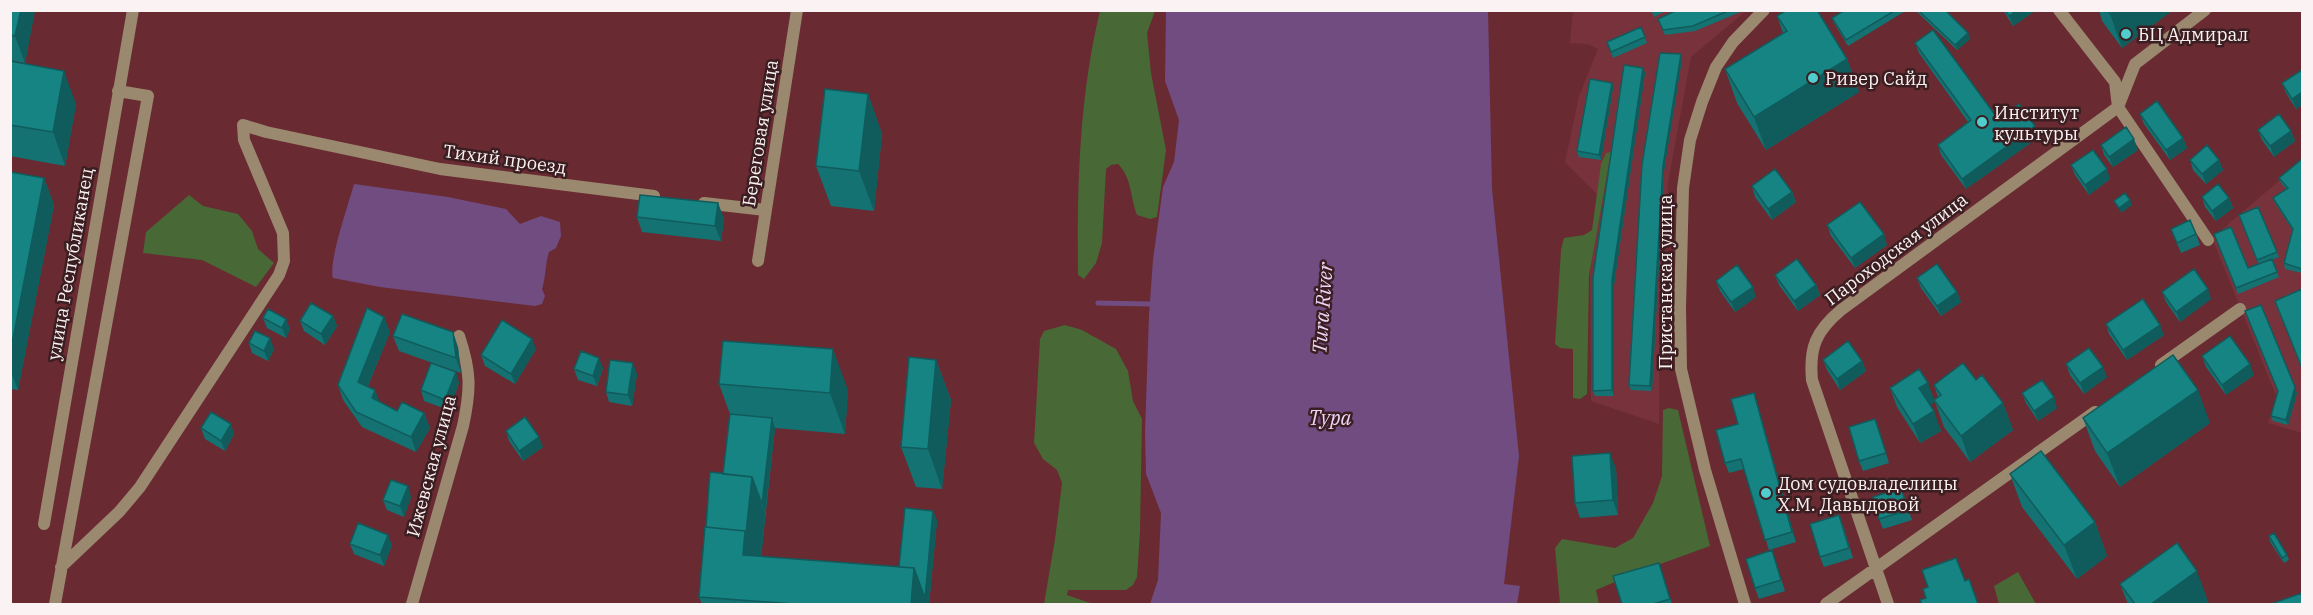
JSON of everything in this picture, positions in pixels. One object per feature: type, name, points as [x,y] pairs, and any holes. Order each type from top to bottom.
[{"type":"street","name":"улица Республиканец","points":[[44,524],[133,10]]},
{"type":"street","name":"Береговая улица","points":[[758,261],[797,10]]},
{"type":"street","name":"Пристанская улица","points":[[1745,604],[1705,470],[1681,369],[1683,188],[1690,140],[1716,67],[1733,42],[1764,10]]},
{"type":"street","points":[[2059,10],[2115,82],[2118,108],[2208,240]]},
{"type":"street","points":[[2118,108],[2135,64],[2205,10]]},
{"type":"street","points":[[55,604],[148,96],[118,91]]},
{"type":"street","name":"Пароходская улица","points":[[1888,604],[1812,380],[1811,361],[1820,331],[1842,310],[1907,261],[2118,108]]},
{"type":"street","name":"Тихий проезд","points":[[61,567],[119,512],[140,486],[279,275],[284,261],[283,233],[244,140],[243,125],[266,132],[440,169],[661,197]]},
{"type":"street","points":[[696,202],[765,210]]},
{"type":"street","points":[[2154,370],[2240,309]]},
{"type":"street","name":"Ижевская улица","points":[[412,604],[463,426],[469,396],[469,369],[459,336]]},
{"type":"street","points":[[1826,604],[2106,405]]},
{"type":"shaded area","points":[[1573,11],[1746,11],[1691,57],[1668,183],[1659,313],[1659,424],[1591,401],[1590,277],[1598,195],[1565,162],[1579,96],[1598,49],[1588,44],[1570,43]]},
{"type":"shaded area","points":[[2302,161],[2302,433],[2268,423],[2277,398],[2212,238]]},
{"type":"green space","points":[[1100,11],[1155,11],[1147,33],[1151,73],[1166,150],[1157,217],[1150,219],[1137,215],[1123,169],[1118,164],[1106,169],[1102,243],[1096,263],[1084,279],[1078,275],[1081,142],[1088,76]]},
{"type":"green space","points":[[1611,152],[1589,276],[1587,394],[1580,399],[1573,398],[1573,349],[1560,348],[1555,344],[1561,250],[1564,238],[1584,235],[1592,230],[1601,164],[1606,153]]},
{"type":"green space","points":[[189,195],[203,206],[238,214],[252,231],[258,249],[274,263],[256,287],[202,260],[143,253],[146,232]]},
{"type":"green space","points":[[1065,325],[1082,330],[1116,349],[1128,371],[1133,401],[1142,419],[1137,577],[1133,585],[1126,590],[1068,590],[1067,595],[1093,604],[1044,604],[1062,483],[1057,470],[1043,459],[1034,443],[1040,339],[1044,331]]},
{"type":"green space","points":[[1669,408],[1678,410],[1710,546],[1596,590],[1599,604],[1560,604],[1555,548],[1562,539],[1615,548],[1633,538],[1653,503],[1662,476],[1663,410]]},
{"type":"green space","points":[[2018,572],[2036,604],[1999,604],[1994,586]]},
{"type":"water","name":"Тура","points":[[1166,11],[1488,11],[1492,189],[1519,456],[1504,584],[1520,586],[1517,604],[1150,604],[1158,580],[1161,513],[1146,474],[1149,315],[1153,260],[1163,187],[1174,162],[1179,120],[1165,81]]},
{"type":"water","points":[[354,184],[448,197],[506,209],[520,224],[541,216],[560,222],[561,236],[556,248],[549,252],[542,289],[545,296],[542,304],[535,306],[380,287],[333,278],[333,259]]},
{"type":"building","points":[[10,10],[21,10],[15,36],[10,35]]},
{"type":"building","points":[[1677,10],[1730,10],[1693,26],[1663,30],[1658,19]]},
{"type":"building","points":[[1787,10],[1817,10],[1847,59],[1754,117],[1725,69],[1787,31],[1777,16]]},
{"type":"building","points":[[1845,10],[1896,10],[1846,40],[1832,18]]},
{"type":"building","points":[[1918,10],[1945,10],[1968,33],[1955,45]]},
{"type":"building","points":[[2005,10],[2017,10],[2009,16]]},
{"type":"building","points":[[1641,27],[1645,37],[1611,52],[1607,42]]},
{"type":"building","name":"Институт культуры","points":[[1933,30],[1998,119],[2019,104],[2035,126],[1962,179],[1938,145],[1971,120],[1915,43]]},
{"type":"building","points":[[1660,53],[1681,54],[1663,166],[1650,386],[1629,385],[1642,165]]},
{"type":"building","points":[[10,61],[64,71],[53,132],[10,125]]},
{"type":"building","points":[[1624,65],[1643,68],[1612,280],[1612,390],[1593,391],[1593,277]]},
{"type":"building","points":[[2302,70],[2302,92],[2292,99],[2282,83]]},
{"type":"building","points":[[1590,79],[1612,83],[1599,155],[1577,151]]},
{"type":"building","points":[[825,89],[868,94],[859,171],[816,166]]},
{"type":"building","points":[[2157,101],[2183,138],[2166,150],[2140,114]]},
{"type":"building","points":[[2279,114],[2291,131],[2270,146],[2258,130]]},
{"type":"building","points":[[2126,127],[2134,139],[2109,157],[2101,145]]},
{"type":"building","points":[[2207,145],[2219,160],[2202,174],[2190,160]]},
{"type":"building","points":[[2093,150],[2107,169],[2085,185],[2071,165]]},
{"type":"building","points":[[2302,159],[2302,269],[2284,263],[2293,229],[2273,198],[2288,188],[2279,178]]},
{"type":"building","points":[[1775,169],[1792,192],[1768,209],[1752,186]]},
{"type":"building","points":[[10,172],[44,178],[10,354]]},
{"type":"building","points":[[2218,184],[2229,198],[2212,211],[2202,197]]},
{"type":"building","points":[[2125,193],[2130,200],[2119,208],[2114,201]]},
{"type":"building","points":[[640,195],[718,203],[715,226],[637,217]]},
{"type":"building","points":[[1860,202],[1884,234],[1851,258],[1827,225]]},
{"type":"building","points":[[2258,207],[2277,252],[2257,260],[2239,215]]},
{"type":"building","points":[[2190,220],[2196,234],[2177,243],[2171,229]]},
{"type":"building","points":[[2231,227],[2248,268],[2272,259],[2277,272],[2236,288],[2214,234]]},
{"type":"building","points":[[1797,259],[1816,285],[1794,301],[1775,275]]},
{"type":"building","points":[[1937,264],[1957,292],[1937,306],[1917,278]]},
{"type":"building","points":[[1737,265],[1753,287],[1731,302],[1716,281]]},
{"type":"building","points":[[2194,269],[2208,289],[2176,312],[2162,292]]},
{"type":"building","points":[[2302,289],[2302,368],[2275,301]]},
{"type":"building","points":[[2143,299],[2160,325],[2123,350],[2106,324]]},
{"type":"building","points":[[311,303],[333,316],[321,334],[300,321]]},
{"type":"building","points":[[2261,305],[2295,387],[2286,420],[2271,416],[2278,391],[2245,311]]},
{"type":"building","points":[[367,308],[384,317],[358,382],[375,390],[372,398],[397,411],[402,402],[424,413],[411,437],[356,412],[338,385]]},
{"type":"building","points":[[268,309],[286,319],[282,328],[263,318]]},
{"type":"building","points":[[402,314],[453,332],[456,358],[393,336]]},
{"type":"building","points":[[502,320],[532,339],[511,374],[481,355]]},
{"type":"building","points":[[255,331],[270,338],[264,351],[249,343]]},
{"type":"building","points":[[2230,336],[2250,364],[2222,385],[2202,356]]},
{"type":"building","points":[[723,341],[833,349],[830,393],[719,384]]},
{"type":"building","points":[[1848,341],[1862,361],[1837,379],[1823,360]]},
{"type":"building","points":[[2089,348],[2103,367],[2080,383],[2066,364]]},
{"type":"building","points":[[581,351],[599,358],[593,376],[574,369]]},
{"type":"building","points":[[2173,355],[2198,390],[2107,453],[2083,418]]},
{"type":"building","points":[[909,357],[936,360],[928,449],[901,447]]},
{"type":"building","points":[[610,360],[633,363],[628,395],[606,392]]},
{"type":"building","points":[[431,363],[456,372],[445,400],[421,390]]},
{"type":"building","points":[[1963,363],[1976,380],[1982,375],[2003,403],[1961,436],[1934,400],[1941,395],[1934,385]]},
{"type":"building","points":[[1919,369],[1928,383],[1919,388],[1934,411],[1913,424],[1890,388]]},
{"type":"building","points":[[2042,380],[2054,397],[2034,411],[2022,393]]},
{"type":"building","name":"Дом судовладелицы Х.М. Давыдовой","points":[[1754,393],[1792,532],[1765,540],[1741,459],[1725,463],[1716,430],[1738,424],[1731,399]]},
{"type":"building","points":[[211,412],[231,424],[221,441],[201,428]]},
{"type":"building","points":[[730,414],[772,418],[762,504],[752,477],[723,474]]},
{"type":"building","points":[[525,417],[539,437],[519,451],[506,431]]},
{"type":"building","points":[[1875,419],[1886,453],[1859,461],[1849,427]]},
{"type":"building","points":[[2041,451],[2095,522],[2064,545],[2010,474]]},
{"type":"building","points":[[1610,453],[1613,500],[1575,503],[1572,456]]},
{"type":"building","points":[[710,472],[752,477],[746,533],[745,531],[706,527]]},
{"type":"building","points":[[391,480],[408,486],[400,506],[383,500]]},
{"type":"building","points":[[1901,488],[1908,510],[1879,519],[1873,497]]},
{"type":"building","points":[[905,508],[933,511],[925,598],[914,568],[899,567]]},
{"type":"building","points":[[1839,515],[1849,548],[1820,557],[1810,524]]},
{"type":"building","points":[[358,523],[388,535],[380,555],[350,544]]},
{"type":"building","points":[[705,527],[745,531],[743,555],[914,568],[911,604],[795,604],[699,597]]},
{"type":"building","points":[[2274,533],[2287,555],[2282,558],[2269,536]]},
{"type":"building","points":[[2177,543],[2197,571],[2151,604],[2135,604],[2120,584]]},
{"type":"building","points":[[1772,550],[1781,580],[1755,588],[1746,559]]},
{"type":"building","points":[[1956,558],[1965,581],[1969,579],[1978,604],[1922,604],[1920,600],[1926,598],[1923,589],[1928,587],[1922,570]]},
{"type":"building","points":[[1659,563],[1670,599],[1653,604],[1622,604],[1613,576]]},
{"type":"building","points":[[2302,593],[2302,604],[2271,604]]},
{"type":"waterway","points":[[1098,303],[1150,304]]},
{"type":"place","name":"БЦ Адмирал","points":[[2126,34]]},
{"type":"place","name":"Ривер Сайд","points":[[1813,78]]},
{"type":"place","name":"Институт культуры","points":[[1982,122]]},
{"type":"place","name":"Дом судовладелицы Х.М. Давыдовой","points":[[1766,493]]},
{"type":"water label","name":"Tura River","points":[[1322,308]]}]
